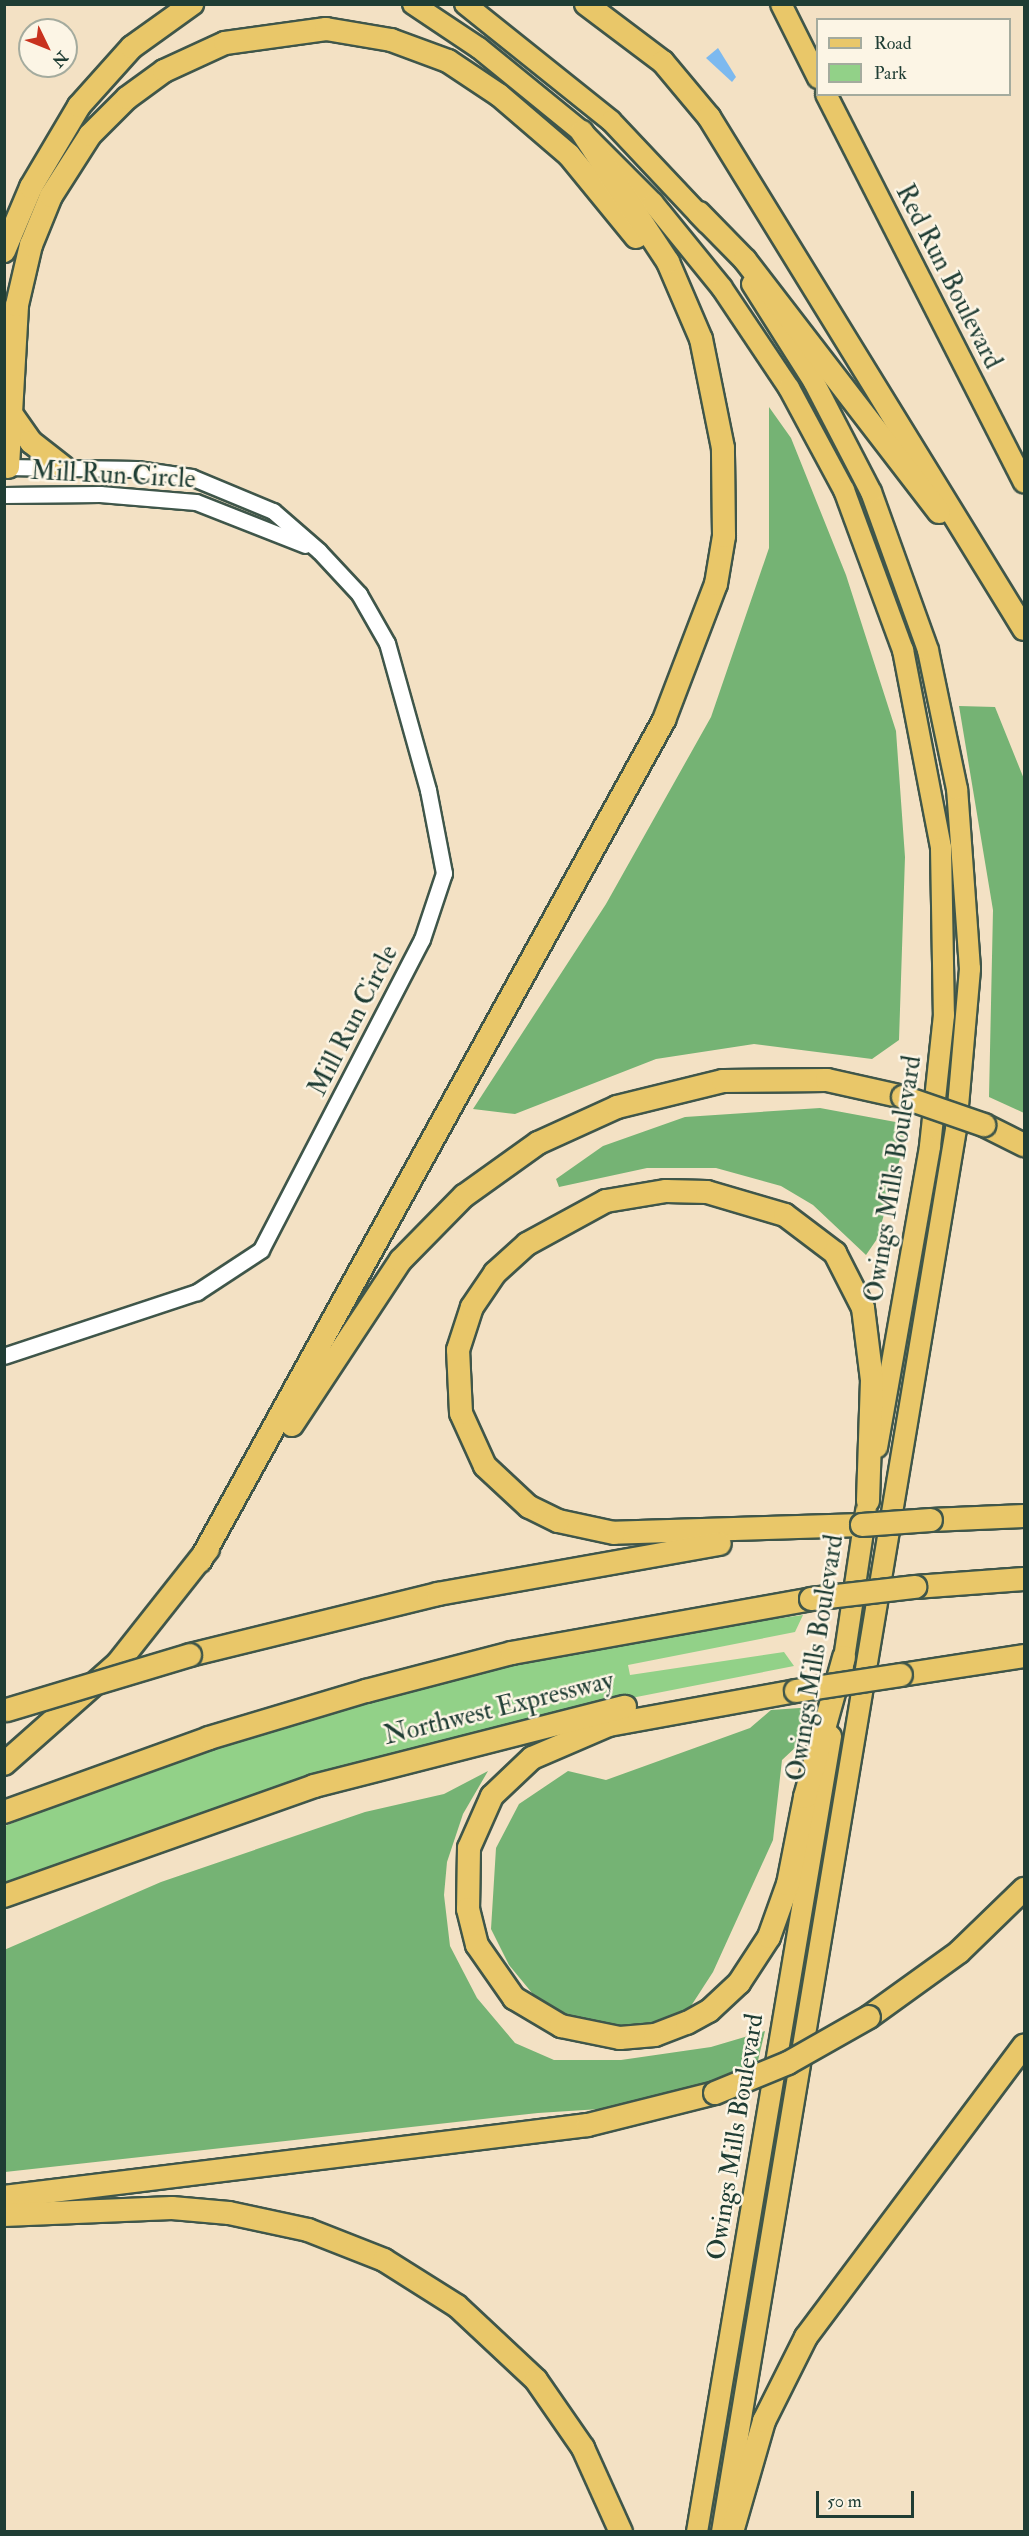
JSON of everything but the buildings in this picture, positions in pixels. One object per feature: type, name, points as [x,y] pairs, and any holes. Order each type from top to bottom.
[{"type":"highway","points":[[4,251],[31,187],[79,106],[132,47],[192,4]]},
{"type":"highway","points":[[586,4],[663,62],[709,117],[1024,629]]},
{"type":"highway","points":[[6,467],[12,338],[34,237],[76,153],[127,98],[204,51],[263,34],[326,29],[409,46],[482,82],[569,155],[628,226],[670,299],[699,378],[714,466],[712,555],[696,647]]},
{"type":"highway","points":[[200,1562],[549,934],[664,720],[696,647],[716,584],[724,536],[723,448],[716,394],[701,339],[669,262],[582,132]]},
{"type":"highway","points":[[699,213],[745,260],[922,488],[1024,644]]},
{"type":"highway","points":[[10,412],[31,442],[63,467]]},
{"type":"highway","points":[[4,1764],[118,1663],[200,1562],[401,1260],[464,1196],[512,1160],[617,1107],[711,1083],[827,1080],[903,1097],[984,1125],[1024,1144]]},
{"type":"highway","points":[[868,1501],[872,1380],[863,1308],[835,1253],[803,1225],[763,1206],[716,1193],[627,1196],[565,1219],[495,1274],[464,1329],[457,1392],[476,1450],[518,1500],[558,1521],[614,1533],[816,1529],[931,1520],[1024,1516]]},
{"type":"highway","points":[[6,1711],[190,1655],[438,1594],[816,1529]]},
{"type":"highway","name":"Northwest Expressway","points":[[4,1812],[209,1738],[388,1685],[512,1653],[811,1599],[915,1587],[1024,1579]]},
{"type":"highway","points":[[844,1657],[805,1797],[788,1884],[769,1937],[726,1996],[676,2027],[620,2038],[561,2026],[514,1998],[477,1946],[468,1909],[469,1848],[492,1796],[532,1758],[609,1725],[797,1684],[902,1669],[1024,1651]]},
{"type":"highway","points":[[902,1669],[1024,1656]]},
{"type":"highway","name":"Northwest Expressway","points":[[4,1896],[240,1810],[440,1751],[609,1710],[797,1684]]},
{"type":"highway","points":[[4,1907],[51,1877]]},
{"type":"highway","points":[[4,2197],[588,2125],[715,2093],[788,2063],[869,2017],[959,1952],[1024,1889]]},
{"type":"highway","points":[[732,2532],[753,2451],[790,2365],[825,2306],[1024,2046]]},
{"type":"highway","points":[[908,2197],[1024,2070]]},
{"type":"highway","points":[[4,2215],[172,2208],[229,2212],[308,2229],[384,2260],[457,2306],[536,2380],[583,2448],[621,2532]]},
{"type":"main road","name":"Owings Mills Boulevard","points":[[413,4],[479,48],[582,132],[700,258],[795,398],[844,490],[875,565],[918,711],[933,787],[946,927],[940,1078],[697,2532]]},
{"type":"main road","name":"Owings Mills Boulevard","points":[[465,4],[579,92],[699,213],[743,269],[813,382],[871,492],[900,564],[942,708],[957,789],[970,926],[968,1018],[956,1130],[722,2532]]},
{"type":"main road","points":[[781,4],[816,74]]},
{"type":"main road","name":"Red Run Boulevard","points":[[827,96],[1024,482]]},
{"type":"main road","points":[[702,2532],[706,2480]]},
{"type":"street","name":"Mill Run Circle","points":[[4,1356],[197,1292],[261,1250],[429,924],[441,888],[442,850],[396,668],[359,594],[319,550],[273,511],[215,484],[137,469],[6,467]]},
{"type":"street","points":[[4,495],[6,467]]},
{"type":"street","name":"Mill Run Circle","points":[[4,495],[100,494],[196,502],[319,550]]},
{"type":"green space","points":[[769,407],[791,438],[846,575],[896,731],[905,857],[899,1040],[872,1059],[754,1044],[656,1059],[515,1114],[473,1109],[606,904],[711,717],[769,548]]},
{"type":"green space","points":[[959,706],[995,707],[1024,779],[1024,1113],[989,1097],[993,910]]},
{"type":"green space","points":[[820,1108],[901,1123],[906,1137],[877,1239],[866,1255],[813,1205],[781,1186],[716,1168],[647,1168],[559,1187],[556,1179],[603,1146],[685,1117]]},
{"type":"green space","points":[[803,1615],[795,1632],[628,1665],[630,1675],[784,1652],[794,1666],[565,1711],[413,1749],[260,1793],[5,1889],[5,1826],[216,1744],[451,1678],[658,1635]]},
{"type":"green space","points":[[814,1707],[797,1746],[782,1760],[773,1840],[713,1972],[691,2006],[655,2027],[617,2026],[572,2017],[537,1999],[509,1965],[491,1929],[496,1848],[519,1804],[568,1771],[606,1780],[750,1728],[771,1710]]},
{"type":"green space","points":[[488,1771],[463,1814],[447,1862],[444,1895],[450,1946],[477,1998],[515,2043],[554,2060],[621,2060],[711,2047],[765,2031],[756,2069],[631,2107],[538,2113],[5,2172],[4,1950],[161,1882],[365,1812],[444,1794]]},
{"type":"water","points":[[718,48],[736,77],[732,82],[706,58]]}]
